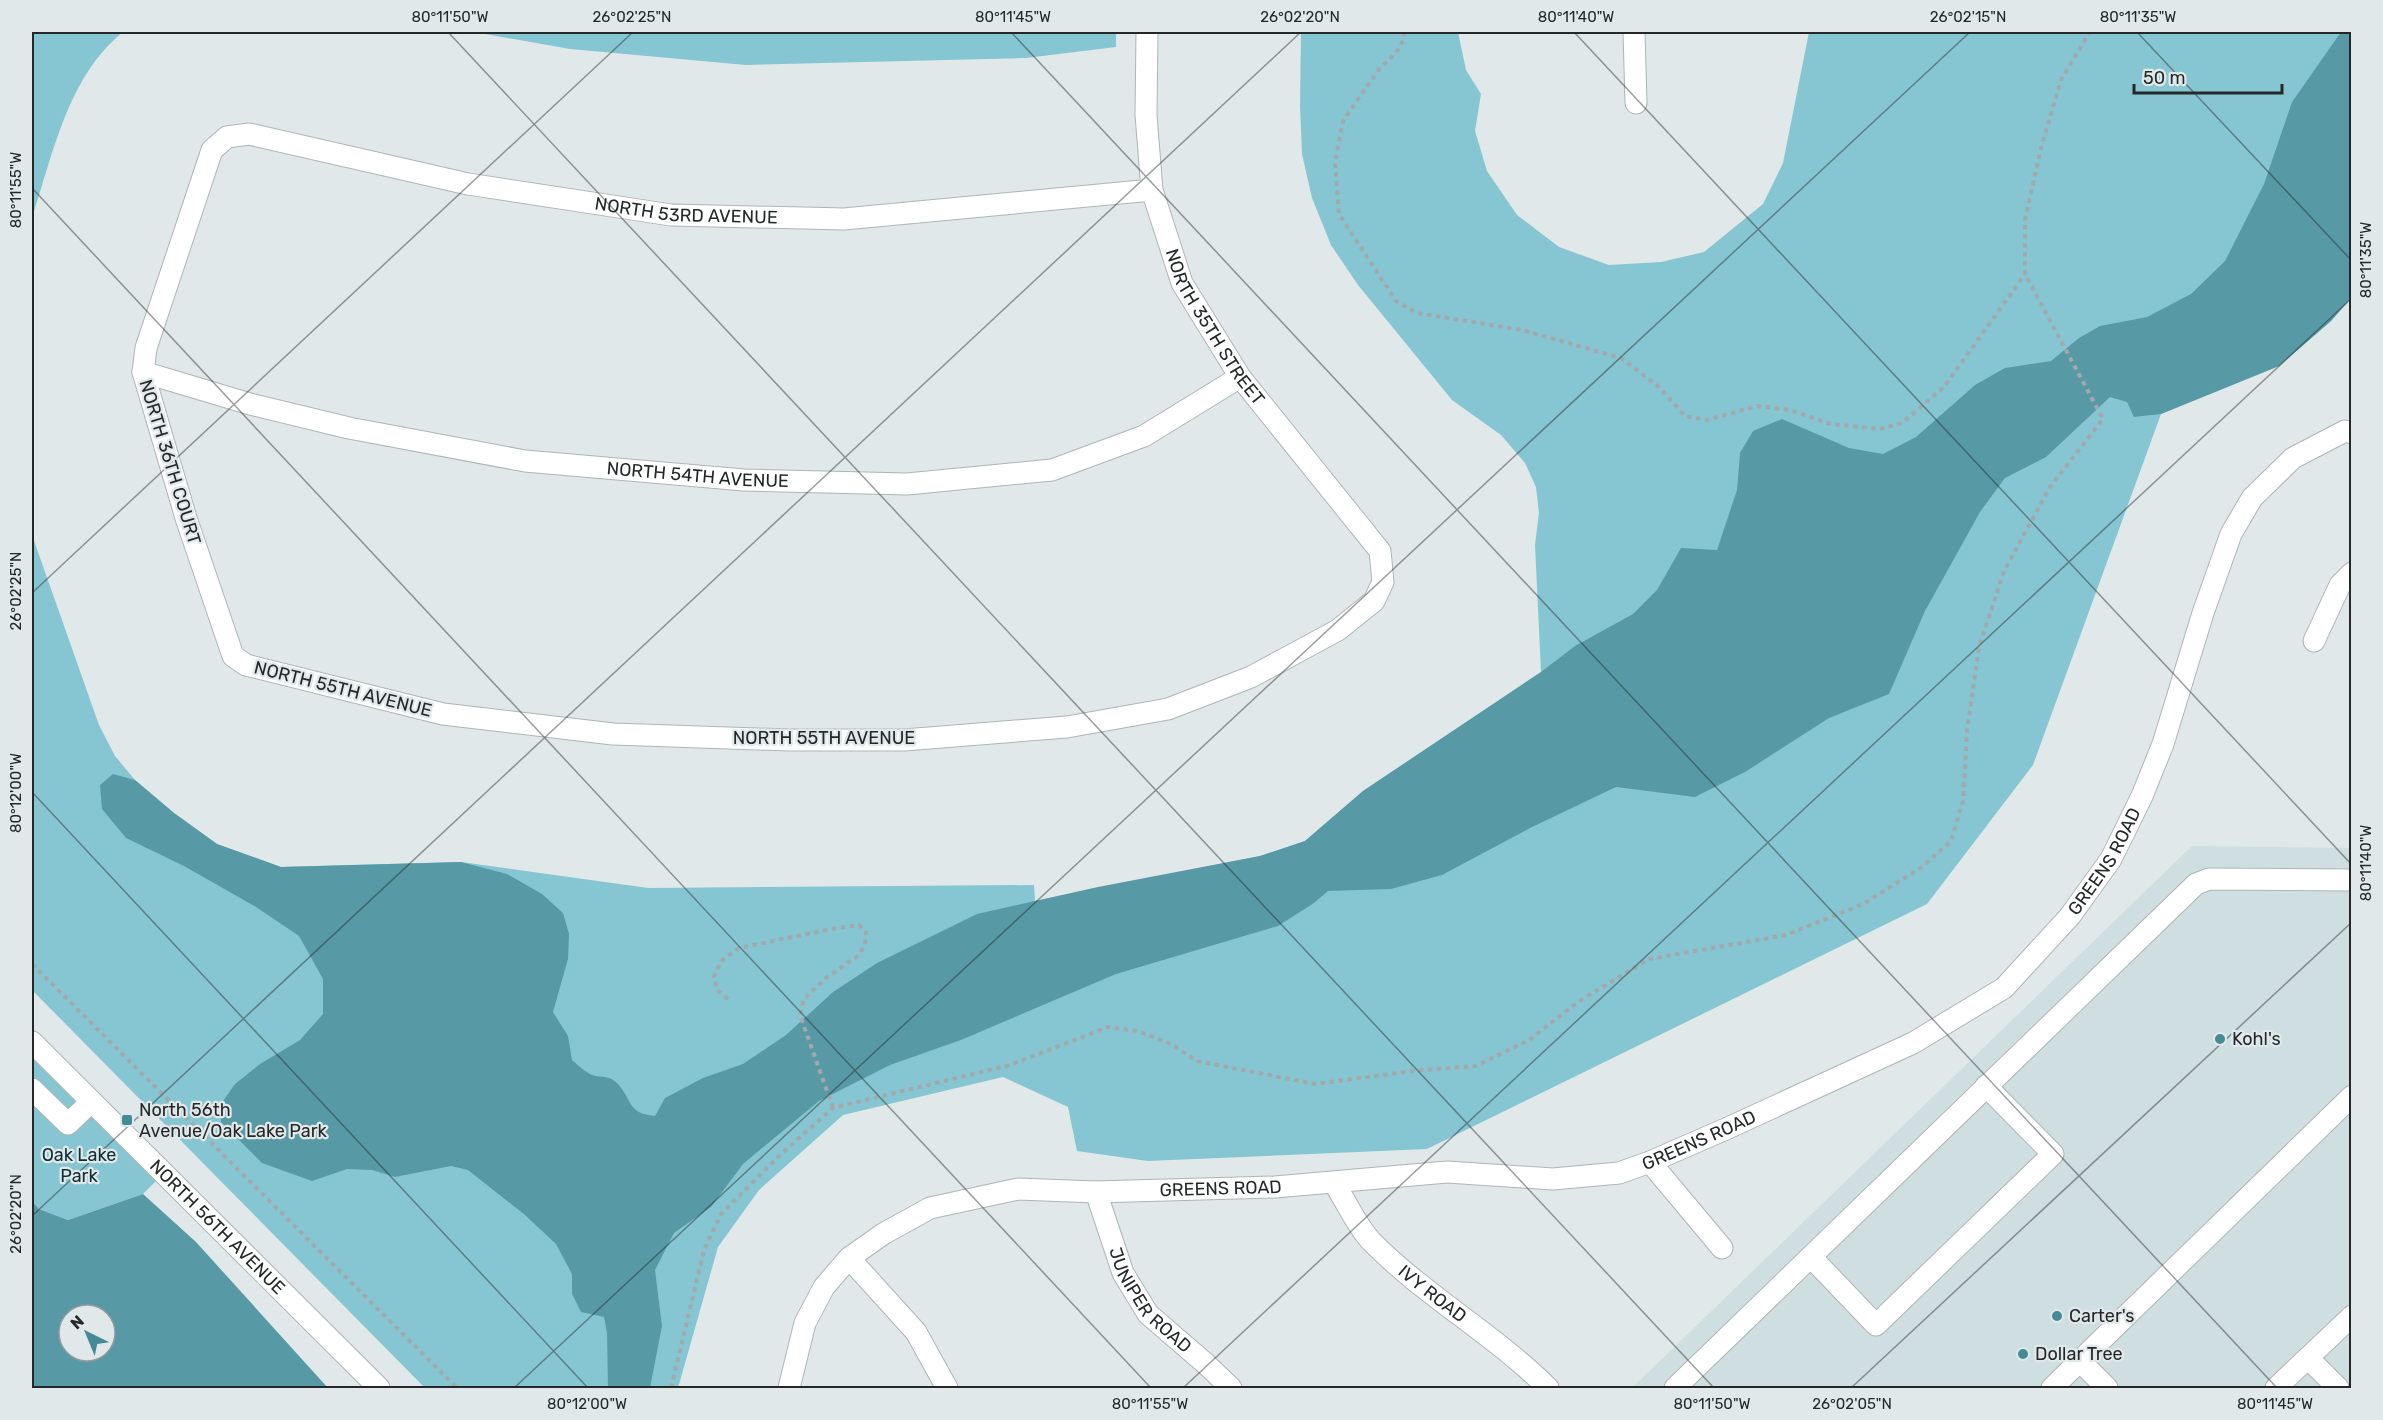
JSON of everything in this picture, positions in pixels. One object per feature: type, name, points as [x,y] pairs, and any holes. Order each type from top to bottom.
[{"type":"street","name":"NORTH 35TH STREET","points":[[1147,32],[1146,115],[1152,190],[1182,283],[1240,377],[1380,551],[1383,582]]},
{"type":"street","points":[[1634,32],[1636,103]]},
{"type":"street","name":"NORTH 53RD AVENUE","points":[[228,137],[249,134],[468,184],[671,215],[844,219],[1152,190]]},
{"type":"street","name":"NORTH 36TH COURT","points":[[228,137],[212,150],[146,348],[143,372],[186,518],[233,656]]},
{"type":"street","name":"NORTH 54TH AVENUE","points":[[143,372],[261,407],[349,428],[525,461],[744,480],[907,484],[1052,470],[1144,436],[1240,377]]},
{"type":"street","name":"GREENS ROAD","points":[[789,1389],[805,1323],[824,1287],[849,1258],[883,1234],[930,1208],[1018,1189],[1096,1192],[1275,1187],[1447,1172],[1553,1179],[1619,1173],[1650,1162],[1912,1043],[2004,988],[2070,915],[2111,859],[2142,796],[2163,744],[2203,613],[2231,534],[2252,498],[2293,458],[2345,431],[2352,433]]},
{"type":"street","points":[[2314,641],[2340,585],[2352,573]]},
{"type":"street","name":"NORTH 55TH AVENUE","points":[[233,656],[246,665],[442,714],[613,734],[789,740],[904,740],[1066,727],[1168,709],[1251,677],[1338,630],[1374,601],[1383,582]]},
{"type":"street","points":[[1675,1389],[2196,884],[2209,879],[2352,880]]},
{"type":"street","name":"NORTH 56TH AVENUE","points":[[32,1042],[379,1389]]},
{"type":"street","points":[[1810,1257],[1876,1325],[2053,1154],[1986,1086]]},
{"type":"street","points":[[32,1089],[68,1124],[91,1102]]},
{"type":"street","points":[[2052,1389],[2352,1096]]},
{"type":"street","points":[[1650,1162],[1722,1248]]},
{"type":"street","name":"IVY ROAD","points":[[1334,1183],[1370,1239],[1412,1277],[1528,1368],[1548,1389]]},
{"type":"street","name":"JUNIPER ROAD","points":[[1096,1192],[1123,1273],[1148,1314],[1231,1389]]},
{"type":"street","points":[[849,1258],[916,1332],[947,1389]]},
{"type":"street","points":[[2276,1389],[2352,1316]]},
{"type":"street","points":[[2308,1358],[2338,1389]]},
{"type":"street","points":[[2080,1361],[2107,1389]]},
{"type":"path","points":[[1404,32],[1404,39],[1396,53],[1379,69],[1343,122],[1335,162],[1339,214],[1396,301],[1417,313],[1522,330],[1621,358],[1659,387],[1685,416],[1707,420],[1757,406],[1790,410],[1832,424],[1880,429],[1902,423],[1944,387],[2025,274]]},
{"type":"path","points":[[671,1389],[704,1250],[722,1214],[833,1107],[1010,1065],[1108,1027],[1138,1031],[1172,1044],[1197,1061],[1315,1084],[1421,1070],[1476,1066],[1530,1040],[1578,1002],[1649,959],[1786,935],[1863,904],[1923,867],[1951,841],[1963,801],[1967,730],[1979,647],[2004,571],[2050,487],[2103,419],[2025,274],[2025,220],[2041,148],[2061,80],[2090,32]]},
{"type":"path","points":[[728,999],[717,990],[714,977],[721,961],[739,948],[831,928],[858,925],[866,932],[866,945],[859,956],[826,978],[804,999],[800,1015],[833,1107]]},
{"type":"path","points":[[32,964],[457,1389]]},
{"type":"shaded area","points":[[2341,32],[2352,32],[2351,298],[2331,321],[2279,366],[2161,414],[2134,417],[2127,402],[2110,397],[2046,457],[2005,478],[1980,512],[1925,611],[1889,694],[1829,718],[1745,772],[1695,797],[1616,787],[1530,828],[1442,875],[1391,889],[1328,891],[1314,903],[1278,926],[1116,974],[961,1040],[890,1065],[819,1101],[743,1164],[711,1207],[674,1233],[655,1270],[662,1326],[650,1388],[608,1388],[607,1333],[604,1317],[581,1312],[572,1294],[572,1274],[556,1244],[525,1215],[468,1170],[451,1166],[395,1177],[372,1170],[347,1169],[312,1181],[262,1163],[221,1122],[221,1104],[235,1084],[260,1064],[300,1040],[323,1014],[323,979],[299,936],[256,907],[184,866],[126,838],[102,809],[100,785],[113,774],[135,780],[174,813],[217,844],[281,867],[461,862],[507,874],[542,894],[563,913],[569,934],[568,959],[553,1012],[568,1036],[572,1060],[592,1075],[615,1081],[635,1109],[655,1116],[665,1098],[703,1078],[743,1064],[786,1035],[833,992],[877,963],[977,914],[1098,887],[1260,856],[1305,841],[1363,791],[1541,672],[1575,646],[1633,614],[1657,590],[1681,548],[1717,550],[1737,490],[1740,453],[1753,431],[1782,419],[1849,448],[1883,454],[1916,437],[1975,385],[2005,368],[2051,361],[2079,338],[2100,326],[2147,317],[2191,294],[2225,261],[2264,184],[2292,102]]},
{"type":"shaded area","points":[[2192,846],[2351,848],[2351,1388],[1632,1388]]},
{"type":"shaded area","points":[[143,1194],[196,1242],[328,1388],[32,1388],[32,1201],[39,1209],[68,1220]]},
{"type":"green space","points":[[32,32],[123,32],[104,50],[76,93],[56,143],[32,218]]},
{"type":"green space","points":[[474,32],[1116,32],[1116,47],[1026,58],[746,65],[570,49]]},
{"type":"green space","points":[[1301,32],[1458,32],[1466,70],[1481,94],[1475,131],[1487,171],[1517,215],[1559,247],[1609,265],[1661,262],[1704,252],[1763,204],[1783,163],[1809,32],[2351,32],[2351,298],[2331,321],[2279,366],[2161,414],[2033,765],[1927,904],[1427,1149],[1148,1161],[1077,1151],[1068,1107],[1003,1077],[843,1115],[759,1190],[718,1247],[678,1388],[425,1388],[32,990],[32,535],[99,725],[115,756],[135,780],[174,813],[217,844],[281,867],[461,862],[648,888],[1034,885],[1035,901],[1260,856],[1305,841],[1363,791],[1541,672],[1535,545],[1539,513],[1536,487],[1525,463],[1501,435],[1452,400],[1358,285],[1331,245],[1312,198],[1302,154]]},
{"type":"green space","name":"Oak Lake Park","points":[[32,1052],[158,1179],[143,1194],[68,1220],[39,1209],[32,1201]]},
{"type":"place","name":"Kohl's","points":[[2220,1039]]},
{"type":"place","name":"North 56th Avenue/Oak Lake Park","points":[[127,1120]]},
{"type":"place","name":"Carter's","points":[[2057,1316]]},
{"type":"place","name":"Dollar Tree","points":[[2023,1354]]}]
